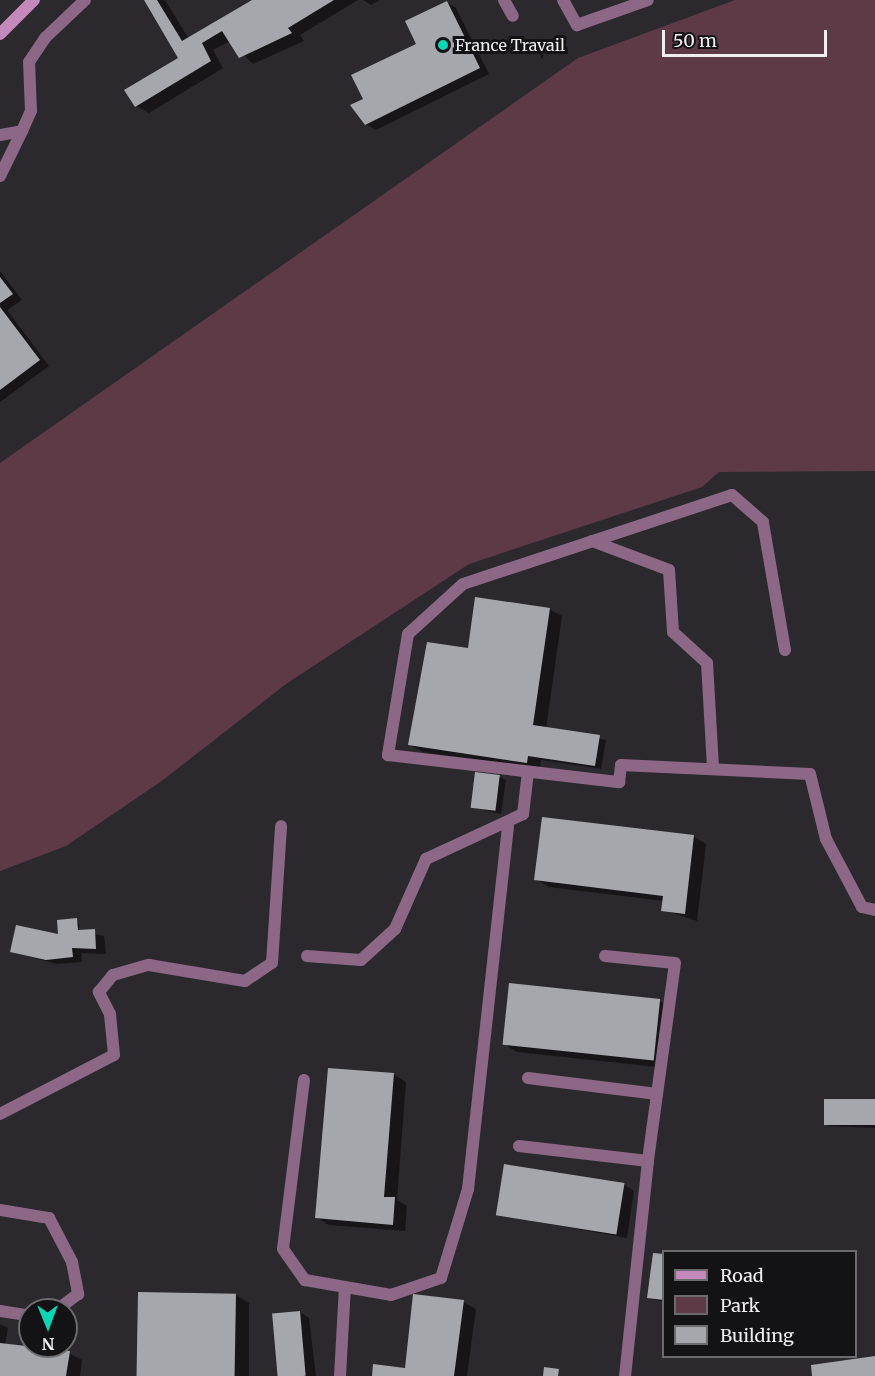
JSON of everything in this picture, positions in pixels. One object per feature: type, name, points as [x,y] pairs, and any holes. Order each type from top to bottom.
[{"type":"street","points":[[0,34],[34,0]]},
{"type":"lane","points":[[0,176],[31,111],[29,62],[45,38],[86,0]]},
{"type":"lane","points":[[504,0],[513,16]]},
{"type":"lane","points":[[563,0],[577,25],[648,0]]},
{"type":"lane","points":[[0,135],[22,131]]},
{"type":"lane","points":[[785,650],[764,522],[732,495],[463,584],[408,634],[388,755],[619,782],[621,765],[810,774],[826,839],[862,908],[875,910]]},
{"type":"lane","points":[[592,541],[669,570],[674,632],[707,663],[713,768]]},
{"type":"lane","points":[[307,956],[362,960],[395,929],[426,859],[508,826],[523,814],[528,772]]},
{"type":"lane","points":[[0,1114],[114,1055],[110,1014],[99,992],[113,975],[149,965],[245,981],[272,963],[281,826]]},
{"type":"lane","points":[[304,1080],[283,1249],[305,1280],[391,1295],[441,1278],[468,1189],[508,826]]},
{"type":"lane","points":[[605,956],[675,963],[648,1161],[625,1376]]},
{"type":"lane","points":[[528,1078],[657,1094]]},
{"type":"lane","points":[[519,1146],[648,1161]]},
{"type":"lane","points":[[0,1210],[49,1218],[72,1262],[78,1294],[73,1298]]},
{"type":"lane","points":[[340,1376],[345,1287]]},
{"type":"lane","points":[[0,1311],[18,1314]]},
{"type":"green space","points":[[735,0],[875,0],[875,471],[719,472],[702,487],[469,564],[286,684],[163,780],[66,846],[0,871],[0,463],[578,58]]},
{"type":"building","points":[[144,0],[157,0],[182,41],[252,0],[334,0],[288,28],[292,33],[239,58],[222,31],[202,43],[211,61],[135,107],[124,90],[178,58]]},
{"type":"building","points":[[447,1],[480,68],[365,125],[350,105],[363,99],[351,75],[416,44],[405,21]]},
{"type":"building","points":[[0,277],[13,294],[0,303]]},
{"type":"building","points":[[0,307],[40,360],[0,390]]},
{"type":"building","points":[[475,597],[550,608],[533,725],[600,735],[595,766],[528,756],[527,763],[408,745],[427,642],[468,648]]},
{"type":"building","points":[[475,772],[500,775],[495,811],[471,808]]},
{"type":"building","points":[[542,817],[694,835],[685,914],[661,911],[663,896],[534,880]]},
{"type":"building","points":[[77,918],[78,930],[95,929],[96,949],[72,948],[73,957],[46,960],[10,952],[16,925],[58,934],[57,920]]},
{"type":"building","points":[[509,983],[660,999],[654,1061],[503,1045]]},
{"type":"building","points":[[328,1068],[394,1073],[384,1197],[395,1197],[393,1225],[315,1218]]},
{"type":"building","points":[[824,1099],[875,1099],[875,1125],[824,1125]]},
{"type":"building","points":[[504,1164],[624,1183],[616,1234],[496,1215]]},
{"type":"building","points":[[653,1253],[662,1254],[662,1300],[647,1298]]},
{"type":"building","points":[[138,1292],[236,1294],[235,1376],[137,1376]]},
{"type":"building","points":[[413,1294],[464,1300],[454,1376],[372,1376],[373,1364],[405,1368]]},
{"type":"building","points":[[300,1311],[306,1376],[278,1376],[272,1313]]},
{"type":"building","points":[[0,1343],[18,1345],[18,1358],[69,1358],[66,1376],[0,1376]]},
{"type":"building","points":[[875,1356],[875,1376],[812,1376],[811,1365]]},
{"type":"building","points":[[544,1367],[559,1369],[558,1376],[543,1376]]},
{"type":"place","name":"France Travail","points":[[443,45]]}]
